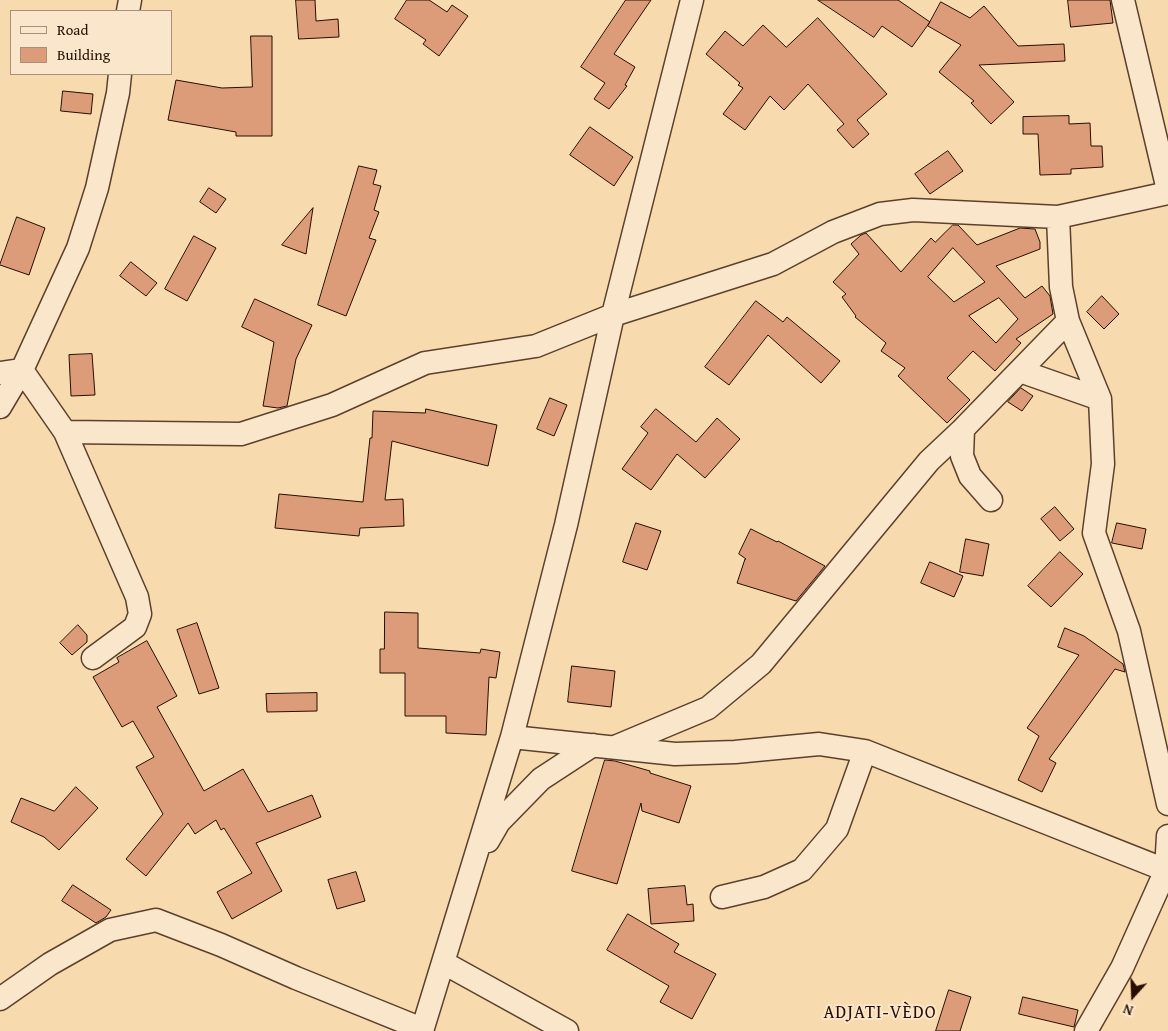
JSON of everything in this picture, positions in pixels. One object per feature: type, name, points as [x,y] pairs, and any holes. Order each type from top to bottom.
[{"type":"street","points":[[0,999],[50,964],[110,930],[156,920],[221,945],[422,1030],[512,737],[566,525],[613,315],[692,0]]},
{"type":"street","points":[[65,432],[241,434],[332,405],[425,363],[536,346],[613,315],[773,264],[833,232],[880,214],[913,210],[1058,217],[1168,191],[1123,0]]},
{"type":"street","points":[[0,407],[22,370],[78,248],[97,188],[118,93],[120,75]]},
{"type":"street","points":[[1058,217],[1061,287],[1068,321],[1100,399],[1103,464],[1094,533],[1129,631],[1168,804]]},
{"type":"street","points":[[471,871],[499,822],[542,779],[604,746],[708,708],[761,664],[929,461],[963,429],[1068,321]]},
{"type":"street","points":[[0,373],[22,370]]},
{"type":"street","points":[[22,370],[65,432],[137,598],[140,614],[135,627],[93,658]]},
{"type":"street","points":[[1020,371],[1100,399]]},
{"type":"street","points":[[963,429],[962,456],[970,476],[991,500]]},
{"type":"street","points":[[512,737],[675,754],[734,752],[819,744],[865,751],[1167,870]]},
{"type":"street","points":[[722,897],[764,888],[802,870],[837,829],[865,751]]},
{"type":"street","points":[[1086,1031],[1122,968],[1167,870],[1168,836]]},
{"type":"street","points":[[444,962],[567,1031]]},
{"type":"building","points":[[296,0],[315,0],[316,21],[338,19],[339,37],[299,39]]},
{"type":"building","points":[[407,0],[429,0],[447,12],[452,5],[468,16],[439,56],[423,44],[426,40],[395,19]]},
{"type":"building","points":[[626,0],[651,0],[614,54],[635,67],[625,85],[627,86],[609,109],[594,99],[605,83],[581,67]]},
{"type":"building","points":[[818,0],[898,0],[930,22],[912,47],[882,26],[874,37]]},
{"type":"building","points":[[1068,0],[1110,0],[1113,23],[1071,27]]},
{"type":"building","points":[[941,2],[970,18],[984,6],[1018,46],[1064,44],[1065,61],[979,65],[1014,102],[991,124],[971,103],[974,101],[939,72],[961,45],[928,26]]},
{"type":"building","points":[[818,18],[887,94],[857,120],[869,134],[853,148],[837,130],[844,124],[808,84],[784,110],[770,96],[745,130],[723,114],[743,88],[738,85],[740,83],[706,54],[725,31],[743,46],[763,25],[786,47]]},
{"type":"building","points":[[251,36],[272,36],[272,136],[236,136],[236,132],[168,120],[176,80],[222,88],[252,87]]},
{"type":"building","points":[[63,91],[93,94],[91,114],[61,111]]},
{"type":"building","points":[[1069,116],[1069,124],[1090,123],[1091,146],[1102,146],[1103,167],[1071,169],[1071,174],[1040,175],[1038,134],[1023,134],[1023,117]]},
{"type":"building","points":[[590,127],[633,157],[614,186],[570,155]]},
{"type":"building","points":[[948,151],[963,171],[930,194],[915,174]]},
{"type":"building","points":[[359,166],[377,170],[373,184],[381,186],[374,210],[379,212],[369,238],[376,240],[346,316],[318,305]]},
{"type":"building","points":[[209,188],[226,199],[216,213],[200,202]]},
{"type":"building","points":[[313,208],[306,254],[282,245]]},
{"type":"building","points":[[17,217],[45,228],[29,275],[0,265]]},
{"type":"building","points":[[953,225],[958,225],[977,245],[1020,228],[1035,229],[1040,242],[1040,249],[996,266],[1025,298],[1042,286],[1050,296],[1053,314],[1016,339],[1021,343],[995,371],[973,351],[947,378],[970,400],[947,423],[898,376],[905,368],[881,351],[886,343],[855,317],[842,297],[846,294],[833,282],[859,254],[851,244],[866,233],[901,272],[931,238],[935,242]],"holes":[[[953,248],[985,282],[954,302],[928,277]],[[999,298],[1018,319],[996,343],[969,316]]]},
{"type":"building","points":[[194,236],[216,248],[187,301],[165,289]]},
{"type":"building","points":[[131,262],[157,283],[146,296],[120,276]]},
{"type":"building","points":[[1102,296],[1119,314],[1104,329],[1087,312]]},
{"type":"building","points":[[255,299],[312,325],[296,359],[287,406],[278,408],[263,406],[274,342],[242,327]]},
{"type":"building","points":[[756,301],[783,322],[787,317],[840,361],[821,383],[768,335],[729,385],[705,367]]},
{"type":"building","points":[[92,354],[95,395],[71,396],[69,355]]},
{"type":"building","points":[[1021,388],[1033,396],[1022,411],[1008,402]]},
{"type":"building","points":[[550,398],[567,405],[554,436],[537,429]]},
{"type":"building","points":[[426,409],[497,425],[488,466],[392,441],[385,500],[403,499],[404,526],[360,528],[359,536],[275,528],[279,494],[363,502],[370,438],[372,438],[373,411],[425,413]]},
{"type":"building","points":[[656,409],[696,442],[717,418],[740,439],[705,478],[677,454],[651,490],[622,469],[648,433],[641,427]]},
{"type":"building","points":[[1055,507],[1074,529],[1060,541],[1041,519]]},
{"type":"building","points":[[636,523],[661,531],[647,570],[623,562]]},
{"type":"building","points":[[1117,523],[1146,529],[1142,549],[1112,543]]},
{"type":"building","points":[[751,529],[825,566],[796,601],[737,583],[746,559],[739,554]]},
{"type":"building","points":[[966,539],[989,544],[983,576],[960,572]]},
{"type":"building","points":[[1060,552],[1083,574],[1051,607],[1028,586]]},
{"type":"building","points":[[930,562],[963,576],[954,597],[921,583]]},
{"type":"building","points":[[385,612],[418,613],[418,648],[480,653],[481,649],[500,652],[496,678],[489,677],[486,735],[446,733],[446,716],[405,716],[405,673],[380,673],[380,649],[384,649]]},
{"type":"building","points":[[197,623],[219,688],[199,694],[177,630]]},
{"type":"building","points":[[78,625],[87,635],[87,642],[72,655],[60,643]]},
{"type":"building","points":[[1065,628],[1084,636],[1123,664],[1125,672],[1115,669],[1049,759],[1056,763],[1042,792],[1018,780],[1039,736],[1027,728],[1079,655],[1058,647]]},
{"type":"building","points":[[147,641],[177,696],[157,707],[204,791],[243,769],[268,812],[312,795],[321,817],[256,843],[282,891],[232,919],[217,892],[252,873],[224,828],[221,830],[216,820],[195,834],[188,823],[146,876],[126,859],[163,814],[136,767],[154,757],[133,721],[122,727],[93,677],[119,662],[117,658]]},
{"type":"building","points":[[572,666],[615,671],[611,707],[568,702]]},
{"type":"building","points":[[317,693],[317,711],[267,712],[266,694]]},
{"type":"building","points":[[605,760],[650,771],[650,773],[691,786],[679,823],[642,811],[641,803],[617,884],[572,871]]},
{"type":"building","points":[[76,787],[98,808],[59,850],[44,837],[11,822],[21,798],[54,811]]},
{"type":"building","points":[[356,872],[365,901],[337,909],[328,880]]},
{"type":"building","points":[[73,885],[111,910],[106,917],[96,923],[62,901]]},
{"type":"building","points":[[685,886],[687,905],[693,904],[694,921],[651,924],[648,889]]},
{"type":"building","points":[[628,914],[679,944],[674,952],[716,974],[692,1019],[660,1002],[669,986],[607,950]]},
{"type":"building","points":[[949,990],[971,997],[960,1031],[936,1031]]},
{"type":"building","points":[[1023,997],[1078,1010],[1074,1027],[1019,1014]]},
{"type":"district","name":"ADJATI-VÈDO","points":[[880,1013]]}]
